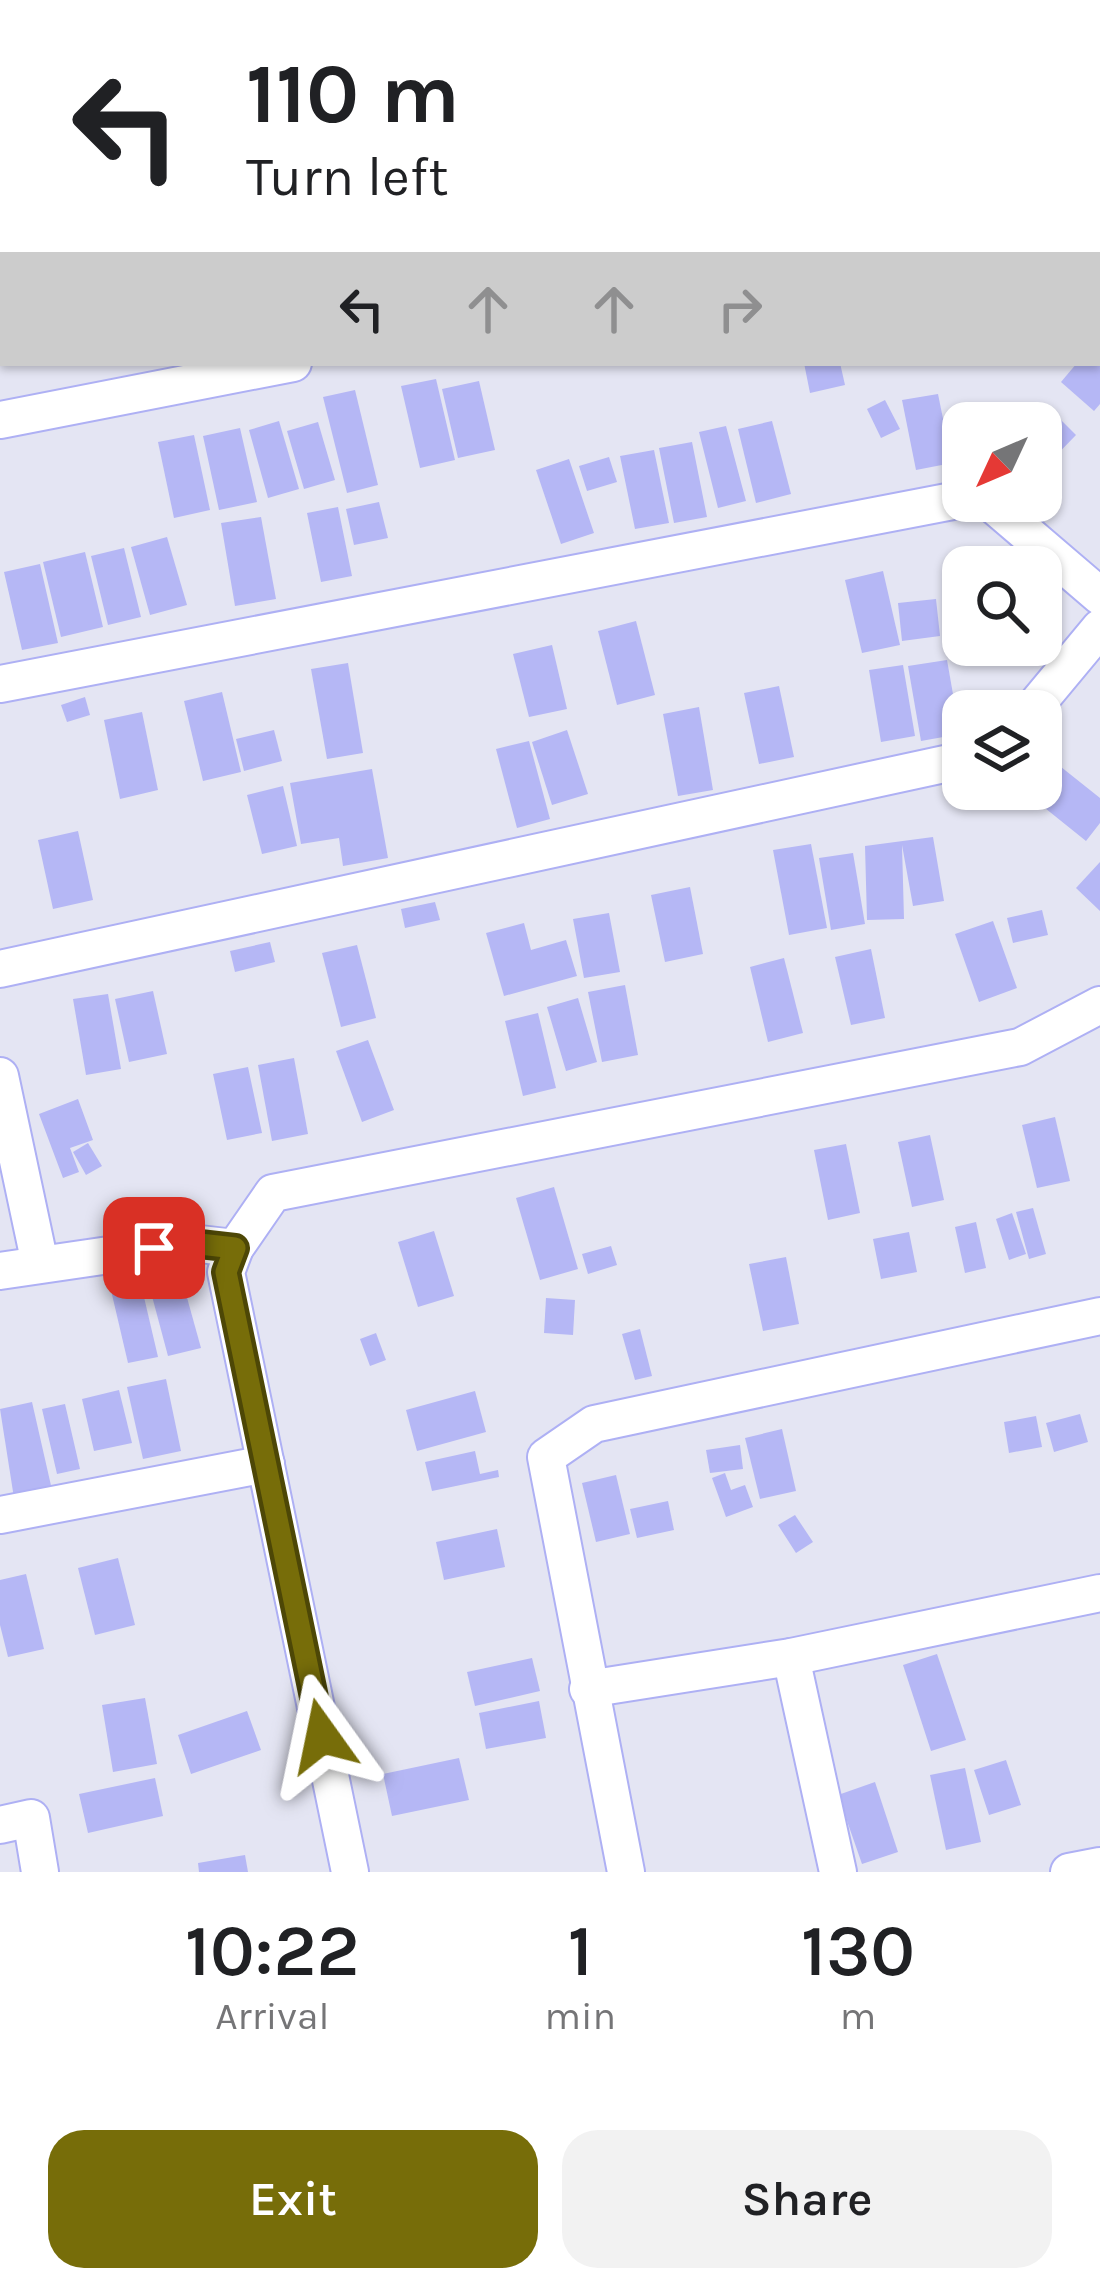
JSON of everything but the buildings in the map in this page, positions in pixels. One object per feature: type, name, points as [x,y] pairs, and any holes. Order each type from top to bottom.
[{"type":"street","points":[[0,420],[240,368]]},
{"type":"street","points":[[0,684],[942,503]]},
{"type":"street","points":[[1014,522],[1100,596]]},
{"type":"street","points":[[1048,690],[1100,628]]},
{"type":"street","points":[[0,969],[942,765]]},
{"type":"street","points":[[350,1872],[226,1272],[235,1248],[273,1193],[1020,1047],[1100,1005]]},
{"type":"street","points":[[0,1076],[40,1264]]},
{"type":"street","points":[[0,1271],[191,1243],[235,1248]]},
{"type":"street","points":[[626,1872],[546,1456],[594,1424],[1100,1316]]},
{"type":"street","points":[[0,1515],[266,1464]]},
{"type":"street","points":[[588,1689],[791,1657],[1100,1593]]},
{"type":"street","points":[[791,1657],[838,1872]]},
{"type":"street","points":[[0,1825],[31,1818],[40,1872]]},
{"type":"street","points":[[1069,1872],[1100,1866]]},
{"type":"route","points":[[154,1248],[191,1243],[235,1248],[226,1272],[322,1736]]}]
